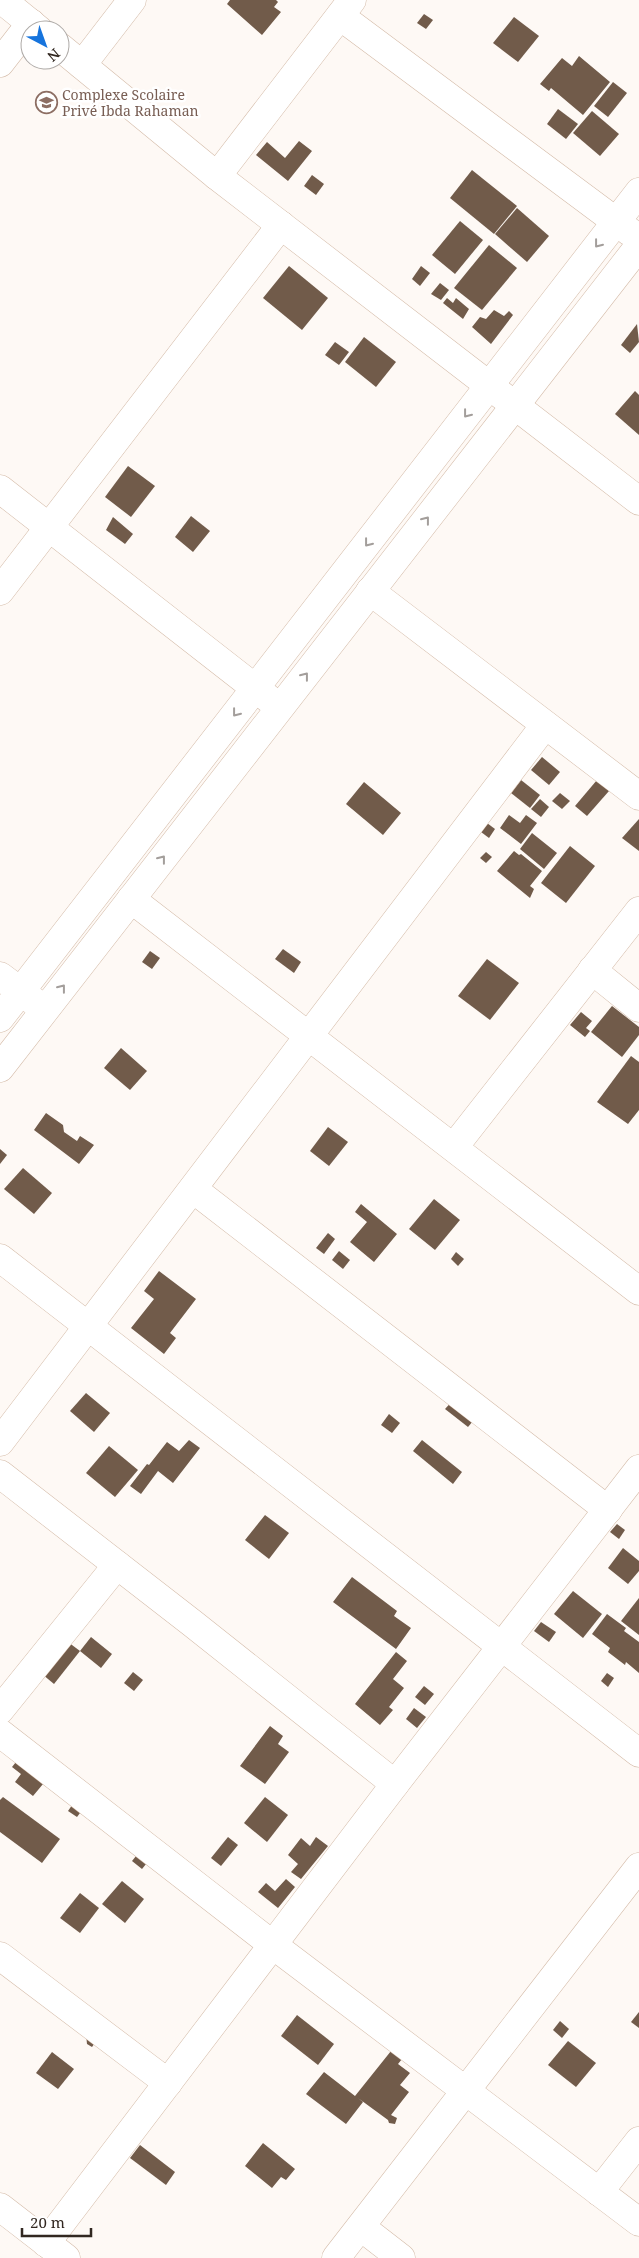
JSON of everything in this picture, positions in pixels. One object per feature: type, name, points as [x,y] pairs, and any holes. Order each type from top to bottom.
[{"type":"street","points":[[2,0],[26,20]]},
{"type":"street","points":[[82,65],[132,0]]},
{"type":"street","points":[[217,176],[346,8],[639,239]]},
{"type":"street","points":[[0,63],[20,42]]},
{"type":"street","points":[[70,55],[217,176],[639,501]]},
{"type":"street","points":[[0,1018],[10,984],[255,689],[639,192]]},
{"type":"street","points":[[0,591],[281,225]]},
{"type":"street","points":[[0,1068],[639,246]]},
{"type":"street","points":[[0,490],[280,708]]},
{"type":"street","points":[[370,591],[639,796]]},
{"type":"street","points":[[0,1442],[545,725]]},
{"type":"street","points":[[131,898],[639,1291]]},
{"type":"street","points":[[454,1147],[639,911]]},
{"type":"street","points":[[592,970],[639,1008]]},
{"type":"street","points":[[10,984],[45,1010]]},
{"type":"street","points":[[192,1189],[608,1510]]},
{"type":"street","points":[[0,1258],[639,1753]]},
{"type":"street","points":[[0,2207],[56,2250],[168,2083],[394,1784],[639,1469]]},
{"type":"street","points":[[0,1474],[394,1784]]},
{"type":"street","points":[[0,1710],[117,1565]]},
{"type":"street","points":[[0,1733],[273,1945],[639,2222]]},
{"type":"street","points":[[336,2258],[639,1867]]},
{"type":"street","points":[[0,1956],[168,2083]]},
{"type":"street","points":[[599,2192],[639,2141]]},
{"type":"street","points":[[361,2227],[401,2258]]},
{"type":"building","points":[[230,0],[276,0],[278,2],[274,7],[281,12],[262,35],[227,4]]},
{"type":"building","points":[[424,14],[433,20],[426,29],[417,23]]},
{"type":"building","points":[[514,17],[539,36],[518,62],[493,43]]},
{"type":"building","points":[[579,56],[610,82],[583,115],[551,88],[549,91],[540,84],[562,58],[572,66]]},
{"type":"building","points":[[613,82],[627,93],[608,117],[594,106]]},
{"type":"building","points":[[558,109],[578,124],[566,139],[547,124]]},
{"type":"building","points":[[592,111],[619,134],[600,156],[573,133]]},
{"type":"building","points":[[299,141],[312,151],[288,181],[256,155],[267,142],[285,158]]},
{"type":"building","points":[[472,170],[517,206],[494,234],[450,198]]},
{"type":"building","points":[[312,175],[324,184],[316,195],[304,186]]},
{"type":"building","points":[[517,208],[549,236],[527,262],[495,234]]},
{"type":"building","points":[[460,221],[483,240],[455,274],[432,255]]},
{"type":"building","points":[[489,245],[517,268],[482,310],[454,288]]},
{"type":"building","points":[[289,266],[328,298],[302,330],[263,298]]},
{"type":"building","points":[[421,266],[430,273],[420,286],[412,279]]},
{"type":"building","points":[[440,283],[449,290],[441,300],[431,294]]},
{"type":"building","points":[[447,298],[453,303],[456,298],[469,309],[463,319],[443,303]]},
{"type":"building","points":[[494,310],[504,316],[509,311],[513,315],[491,344],[472,327],[480,317],[486,319]]},
{"type":"building","points":[[637,324],[639,342],[630,353],[621,345]]},
{"type":"building","points":[[364,337],[396,362],[376,387],[345,362]]},
{"type":"building","points":[[335,342],[349,352],[339,365],[325,355]]},
{"type":"building","points":[[635,391],[639,395],[639,435],[615,414]]},
{"type":"building","points":[[128,466],[155,486],[131,517],[105,497]]},
{"type":"building","points":[[191,516],[210,531],[193,552],[175,537]]},
{"type":"building","points":[[113,517],[133,534],[125,544],[106,530]]},
{"type":"building","points":[[542,757],[560,772],[549,785],[531,770]]},
{"type":"building","points":[[521,780],[540,795],[530,808],[511,793]]},
{"type":"building","points":[[597,780],[609,791],[587,816],[575,806]]},
{"type":"building","points":[[364,782],[401,813],[383,835],[346,804]]},
{"type":"building","points":[[560,793],[570,801],[562,809],[552,801]]},
{"type":"building","points":[[540,799],[549,807],[541,817],[531,809]]},
{"type":"building","points":[[509,815],[520,823],[526,815],[537,823],[521,844],[500,828]]},
{"type":"building","points":[[639,819],[639,851],[622,838]]},
{"type":"building","points":[[487,823],[495,829],[489,838],[481,832]]},
{"type":"building","points":[[532,833],[557,853],[544,869],[520,849]]},
{"type":"building","points":[[570,846],[595,866],[566,903],[541,883]]},
{"type":"building","points":[[514,851],[519,855],[521,854],[542,871],[530,886],[534,889],[530,898],[497,871]]},
{"type":"building","points":[[486,852],[492,857],[486,863],[480,858]]},
{"type":"building","points":[[283,949],[301,962],[294,973],[275,959]]},
{"type":"building","points":[[150,951],[160,958],[152,969],[142,962]]},
{"type":"building","points":[[487,959],[519,983],[490,1020],[458,996]]},
{"type":"building","points":[[612,1006],[639,1027],[639,1035],[622,1057],[591,1032]]},
{"type":"building","points":[[581,1012],[592,1021],[586,1028],[590,1031],[585,1037],[570,1025]]},
{"type":"building","points":[[121,1048],[147,1071],[130,1090],[104,1068]]},
{"type":"building","points":[[631,1056],[639,1062],[639,1110],[628,1124],[597,1102]]},
{"type":"building","points":[[46,1113],[63,1125],[64,1132],[77,1141],[80,1136],[94,1145],[79,1164],[34,1130]]},
{"type":"building","points":[[328,1127],[348,1142],[329,1166],[310,1151]]},
{"type":"building","points":[[0,1149],[7,1155],[0,1164]]},
{"type":"building","points":[[23,1168],[52,1193],[34,1214],[4,1189]]},
{"type":"building","points":[[434,1199],[460,1220],[435,1250],[409,1229]]},
{"type":"building","points":[[361,1204],[397,1234],[374,1262],[350,1242],[367,1222],[355,1212]]},
{"type":"building","points":[[328,1233],[335,1239],[324,1254],[316,1248]]},
{"type":"building","points":[[339,1251],[350,1260],[343,1269],[332,1260]]},
{"type":"building","points":[[456,1252],[464,1259],[458,1266],[451,1259]]},
{"type":"building","points":[[159,1271],[196,1299],[170,1333],[176,1338],[164,1354],[131,1328],[154,1299],[144,1291]]},
{"type":"building","points":[[86,1393],[110,1413],[94,1432],[70,1411]]},
{"type":"building","points":[[456,1397],[478,1415],[468,1427],[445,1409]]},
{"type":"building","points":[[389,1414],[400,1423],[392,1433],[381,1425]]},
{"type":"building","points":[[189,1440],[200,1448],[173,1483],[158,1471],[141,1494],[130,1486],[167,1442],[179,1451]]},
{"type":"building","points":[[422,1440],[462,1472],[453,1484],[413,1451]]},
{"type":"building","points":[[109,1446],[138,1470],[115,1497],[86,1473]]},
{"type":"building","points":[[265,1515],[289,1533],[269,1559],[245,1540]]},
{"type":"building","points":[[617,1524],[625,1530],[619,1539],[610,1532]]},
{"type":"building","points":[[623,1548],[639,1561],[639,1571],[628,1584],[608,1568]]},
{"type":"building","points":[[352,1577],[397,1611],[394,1616],[411,1628],[396,1649],[333,1602]]},
{"type":"building","points":[[573,1591],[602,1614],[583,1638],[554,1614]]},
{"type":"building","points":[[639,1598],[639,1635],[621,1621]]},
{"type":"building","points":[[607,1614],[626,1628],[624,1631],[639,1642],[639,1673],[626,1662],[625,1665],[608,1652],[610,1648],[592,1634]]},
{"type":"building","points":[[541,1622],[556,1632],[549,1642],[534,1631]]},
{"type":"building","points":[[91,1637],[112,1654],[101,1668],[80,1651]]},
{"type":"building","points":[[68,1642],[80,1651],[54,1684],[42,1674]]},
{"type":"building","points":[[396,1652],[407,1661],[393,1679],[404,1688],[389,1707],[393,1710],[380,1725],[355,1704]]},
{"type":"building","points":[[133,1672],[143,1680],[134,1691],[124,1683]]},
{"type":"building","points":[[607,1673],[614,1678],[608,1687],[601,1681]]},
{"type":"building","points":[[424,1686],[434,1694],[425,1705],[415,1697]]},
{"type":"building","points":[[414,1708],[426,1717],[417,1728],[406,1719]]},
{"type":"building","points":[[270,1726],[283,1736],[278,1744],[289,1752],[265,1784],[240,1766]]},
{"type":"building","points":[[20,1757],[48,1778],[33,1796],[15,1782],[21,1774],[12,1767]]},
{"type":"building","points":[[3,1797],[60,1839],[42,1863],[0,1832],[0,1800]]},
{"type":"building","points":[[265,1797],[288,1815],[267,1842],[244,1823]]},
{"type":"building","points":[[77,1798],[86,1805],[77,1817],[68,1811]]},
{"type":"building","points":[[228,1837],[238,1845],[221,1866],[211,1858]]},
{"type":"building","points":[[316,1837],[328,1846],[301,1879],[291,1872],[298,1864],[288,1855],[301,1838],[310,1846]]},
{"type":"building","points":[[141,1850],[151,1858],[142,1869],[132,1861]]},
{"type":"building","points":[[286,1879],[295,1887],[278,1908],[258,1892],[266,1883],[275,1891]]},
{"type":"building","points":[[122,1881],[144,1899],[125,1923],[102,1904]]},
{"type":"building","points":[[80,1893],[99,1908],[80,1933],[60,1918]]},
{"type":"building","points":[[639,2012],[639,2028],[631,2022]]},
{"type":"building","points":[[297,2015],[334,2044],[318,2065],[281,2036]]},
{"type":"building","points":[[560,2021],[569,2029],[562,2038],[553,2030]]},
{"type":"building","points":[[86,2034],[100,2036],[92,2047],[87,2044]]},
{"type":"building","points":[[568,2041],[596,2063],[576,2087],[548,2065]]},
{"type":"building","points":[[395,2046],[406,2054],[398,2064],[410,2073],[400,2085],[409,2092],[391,2115],[397,2118],[395,2124],[389,2123],[388,2120],[358,2098],[363,2102],[346,2124],[306,2094],[324,2072],[355,2096]]},
{"type":"building","points":[[52,2052],[74,2069],[58,2089],[36,2073]]},
{"type":"building","points":[[263,2143],[295,2169],[286,2180],[281,2177],[272,2188],[245,2166]]},
{"type":"building","points":[[140,2145],[175,2172],[166,2185],[130,2158]]},
{"type":"place","name":"Complexe Scolaire Privé Ibda Rahaman","points":[[46,102]]}]
